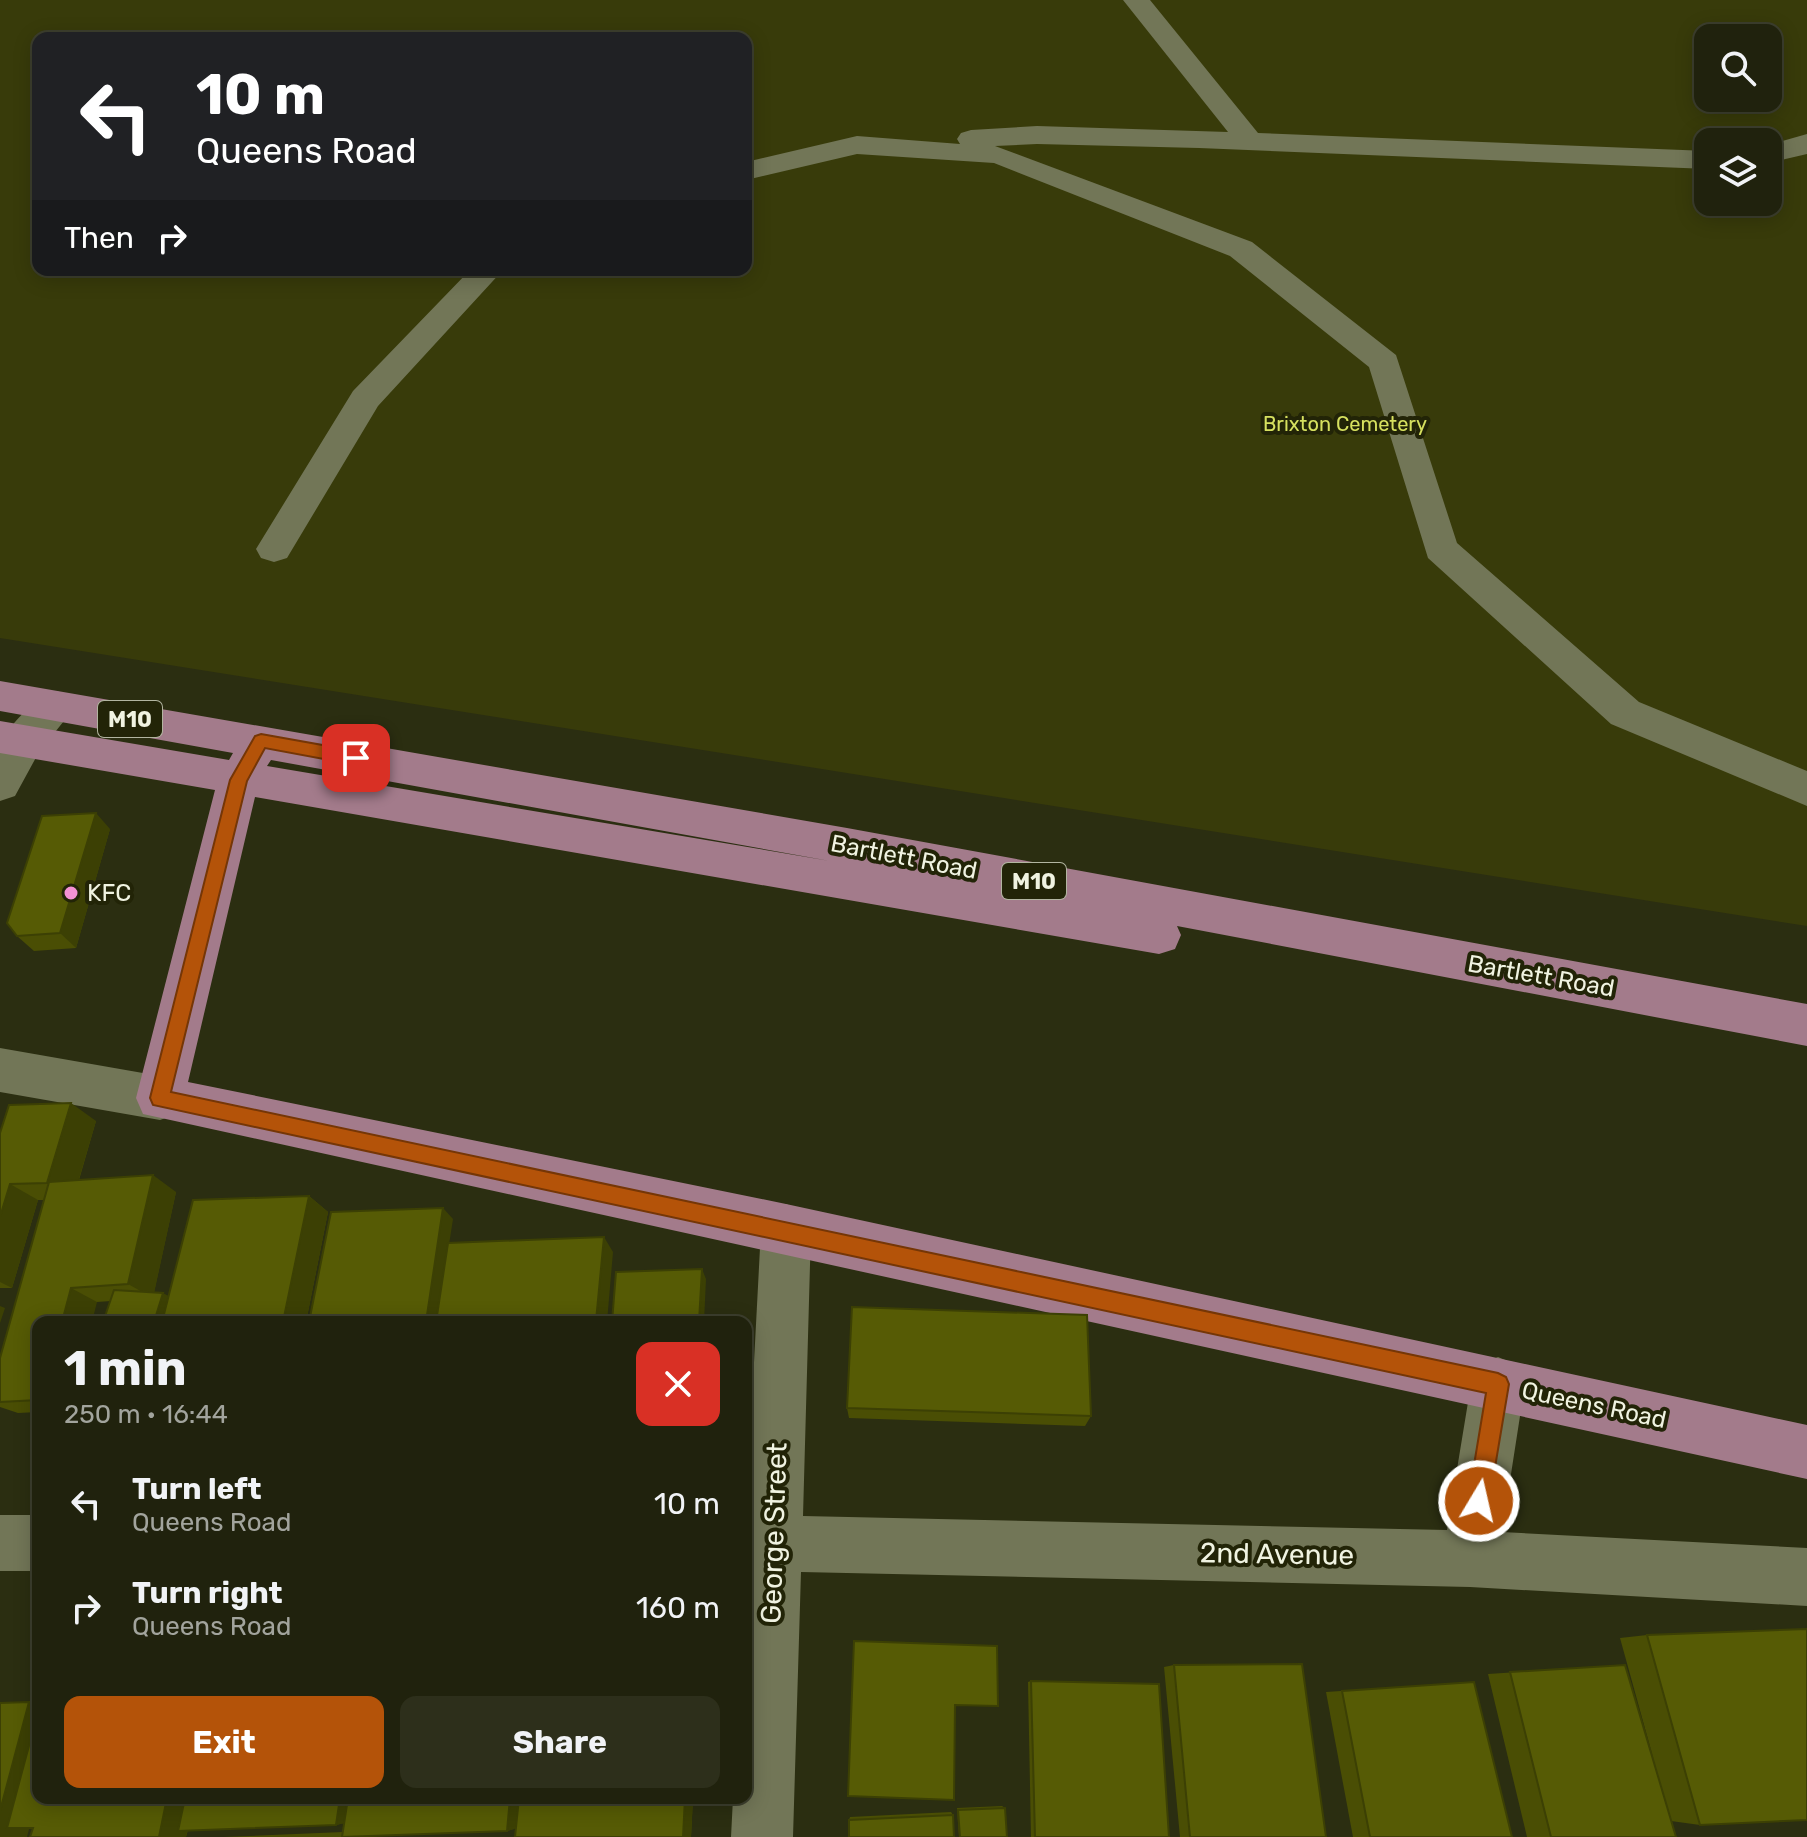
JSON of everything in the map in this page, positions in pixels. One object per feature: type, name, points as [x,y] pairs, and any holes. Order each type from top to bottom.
[{"type":"main road","name":"Bartlett Road","points":[[0,696],[261,741],[1807,1025]]},
{"type":"main road","points":[[160,1098],[238,780],[261,741]]},
{"type":"main road","name":"Bartlett Road","points":[[6,762],[238,780],[924,894],[1807,1052]]},
{"type":"main road","name":"Queens Road","points":[[160,1098],[786,1229],[1807,1452]]},
{"type":"street","points":[[1136,0],[1250,141]]},
{"type":"street","points":[[752,170],[857,145],[1037,135],[1694,159]]},
{"type":"street","points":[[857,145],[999,155],[1241,249],[1384,362],[1441,549],[1625,713],[1807,789]]},
{"type":"street","points":[[274,549],[365,399],[481,276]]},
{"type":"street","points":[[6,762],[56,706]]},
{"type":"street","name":"Queens Road","points":[[0,1070],[160,1098]]},
{"type":"street","name":"George Street","points":[[762,1837],[760,1543],[786,1229]]},
{"type":"street","points":[[1470,1559],[1498,1384]]},
{"type":"street","points":[[0,1543],[32,1543]]},
{"type":"street","name":"2nd Avenue","points":[[760,1543],[1470,1559],[1807,1577]]},
{"type":"green space","name":"Brixton Cemetery","points":[[0,0],[1807,0],[1807,926],[0,638]]},
{"type":"building","points":[[96,813],[60,933],[17,936],[7,923],[42,816]]},
{"type":"building","points":[[71,1103],[47,1183],[10,1184],[0,1217],[0,1133],[9,1105]]},
{"type":"building","points":[[153,1175],[128,1284],[71,1288],[64,1316],[32,1316],[32,1400],[0,1402],[0,1358],[49,1182]]},
{"type":"building","points":[[309,1196],[284,1316],[164,1316],[193,1200]]},
{"type":"building","points":[[443,1208],[427,1316],[310,1316],[331,1212]]},
{"type":"building","points":[[604,1237],[596,1316],[437,1316],[448,1243]]},
{"type":"building","points":[[702,1269],[699,1316],[612,1316],[616,1272]]},
{"type":"building","points":[[114,1290],[163,1293],[156,1316],[105,1316]]},
{"type":"building","points":[[852,1307],[1087,1315],[1091,1416],[847,1408]]},
{"type":"building","points":[[1807,1629],[1807,1820],[1700,1825],[1647,1635]]},
{"type":"building","points":[[854,1641],[997,1646],[998,1706],[955,1705],[954,1800],[848,1796]]},
{"type":"building","points":[[1302,1664],[1326,1837],[1190,1837],[1174,1665]]},
{"type":"building","points":[[1625,1665],[1676,1837],[1551,1837],[1510,1672]]},
{"type":"building","points":[[1031,1681],[1159,1684],[1169,1837],[1035,1837]]},
{"type":"building","points":[[1474,1682],[1512,1837],[1370,1837],[1342,1691]]},
{"type":"building","points":[[29,1702],[0,1811],[0,1703]]},
{"type":"building","points":[[32,1734],[32,1804],[166,1804],[159,1837],[30,1837],[33,1828],[7,1828]]},
{"type":"building","points":[[184,1804],[339,1804],[336,1825],[178,1831]]},
{"type":"building","points":[[347,1804],[509,1804],[507,1831],[342,1837]]},
{"type":"building","points":[[518,1804],[685,1804],[683,1837],[515,1837]]},
{"type":"building","points":[[1005,1808],[1007,1837],[960,1837],[958,1810]]},
{"type":"building","points":[[953,1815],[954,1837],[849,1837],[849,1820]]},
{"type":"place","name":"KFC","points":[[71,893]]},
{"type":"route","points":[[356,758],[261,741],[238,780],[160,1098],[786,1229],[1498,1384],[1479,1501]]}]
